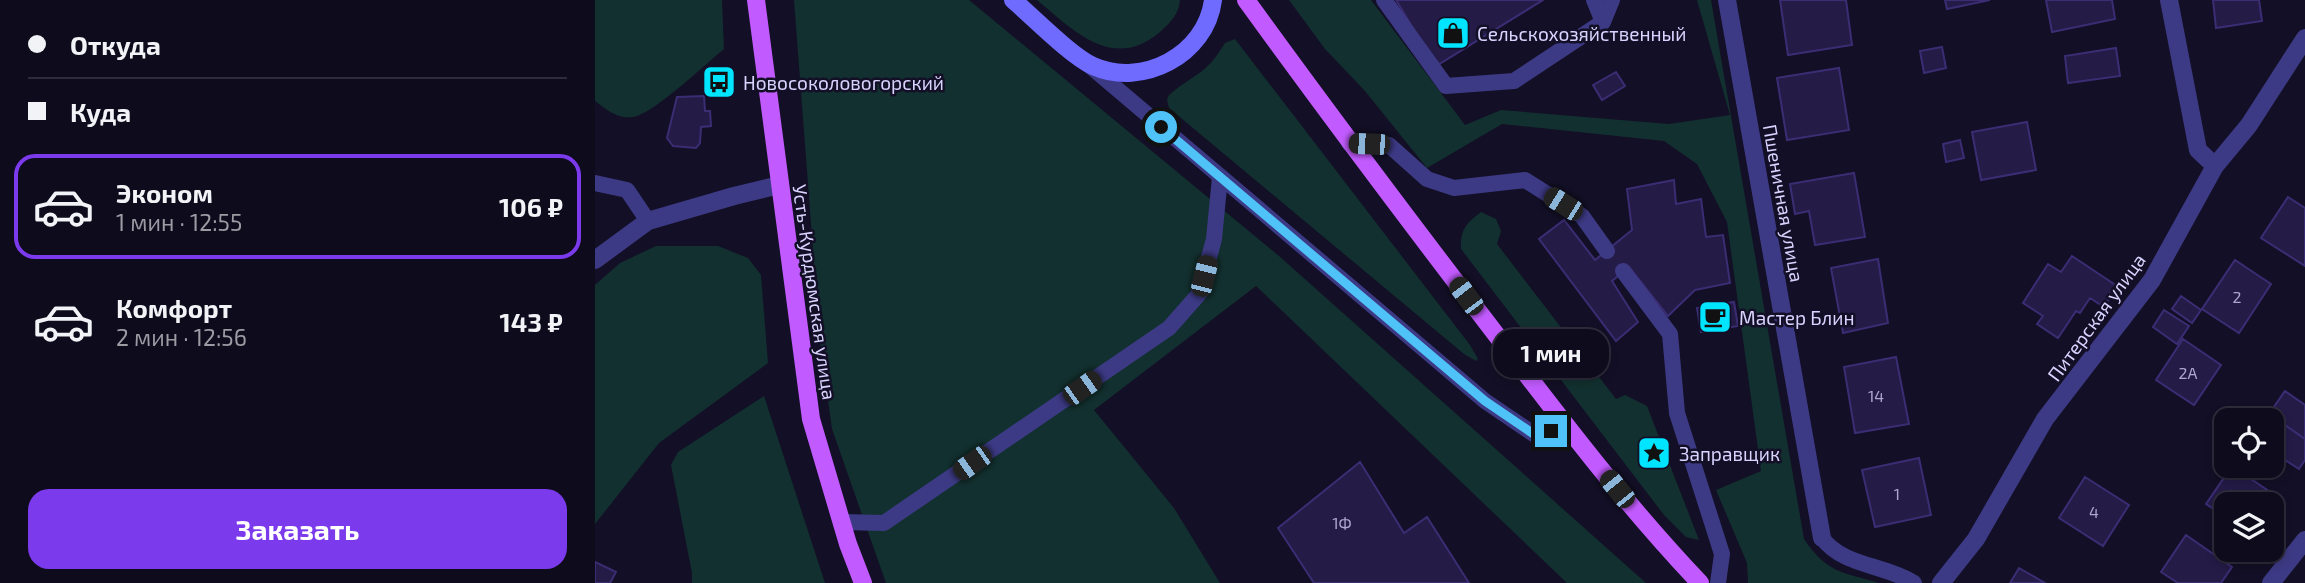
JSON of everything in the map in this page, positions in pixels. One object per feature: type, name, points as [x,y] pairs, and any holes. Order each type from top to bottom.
[{"type":"main road","name":"Усть-Курдюмская улица","points":[[756,0],[811,419],[848,544],[863,583]]},
{"type":"main road","points":[[1013,0],[1082,60],[1101,69],[1124,73],[1156,69],[1182,54],[1193,43],[1208,19],[1213,0]]},
{"type":"main road","points":[[1246,0],[1349,143],[1566,428],[1650,531],[1700,583]]},
{"type":"street","name":"Пшеничная улица","points":[[1727,0],[1822,538]]},
{"type":"street","points":[[2169,0],[2198,150],[2215,166]]},
{"type":"street","name":"Питерская улица","points":[[1941,583],[1976,539],[2045,419],[2152,280],[2215,166],[2249,125],[2305,38]]},
{"type":"street","points":[[595,260],[648,221],[779,186]]},
{"type":"street","points":[[2271,583],[2305,540]]},
{"type":"lane","points":[[1384,0],[1446,86],[1514,81],[1603,22],[1612,0]]},
{"type":"lane","points":[[1594,0],[1603,22]]},
{"type":"lane","points":[[1082,60],[1485,401],[1535,435],[1566,428]]},
{"type":"lane","points":[[1349,143],[1389,145],[1427,179],[1454,188],[1525,180],[1581,216],[1607,250]]},
{"type":"lane","points":[[842,522],[884,523],[1169,328],[1199,295],[1214,239],[1220,177]]},
{"type":"lane","points":[[595,183],[627,190],[648,221]]},
{"type":"lane","points":[[1623,271],[1670,334],[1677,413],[1722,554],[1718,583]]},
{"type":"lane","points":[[1822,538],[1830,548],[1843,556],[1914,583]]},
{"type":"green space","points":[[595,0],[722,0],[724,49],[653,108],[633,117],[617,115],[595,101]]},
{"type":"green space","points":[[794,0],[969,0],[1279,256],[1646,583],[1567,583],[1256,286],[1094,410],[1174,508],[1220,583],[886,583],[832,429],[820,342]]},
{"type":"green space","points":[[1037,0],[1180,0],[1176,14],[1160,32],[1143,43],[1126,48],[1110,48],[1080,34]]},
{"type":"green space","points":[[1289,0],[1371,0],[1465,125],[1501,110],[1669,124],[1730,115],[1697,0],[1711,0],[1804,539],[1820,559],[1836,570],[1879,583],[1748,583],[1747,563],[1716,490],[1761,471],[1727,222],[1697,164],[1664,141],[1502,124],[1427,168],[1365,91],[1325,49]]},
{"type":"green space","points":[[1235,39],[1470,345],[1478,359],[1476,361],[1464,354],[1169,108],[1169,95],[1205,68],[1225,43]]},
{"type":"green space","points":[[1481,212],[1496,219],[1501,231],[1497,244],[1616,399],[1625,395],[1647,406],[1699,540],[1686,537],[1664,515],[1461,249],[1465,227]]},
{"type":"green space","points":[[656,246],[718,246],[748,258],[761,275],[768,363],[659,443],[595,524],[595,285],[620,263]]},
{"type":"green space","points":[[764,396],[825,583],[692,583],[671,465],[678,452]]},
{"type":"building","name":"Сельскохозяйственный","points":[[1396,0],[1543,0],[1436,66]]},
{"type":"building","points":[[1780,0],[1846,0],[1852,45],[1788,55]]},
{"type":"building","points":[[1945,0],[1990,0],[1947,9]]},
{"type":"building","points":[[2046,0],[2112,0],[2115,19],[2052,32]]},
{"type":"building","points":[[2213,0],[2259,0],[2262,21],[2216,28]]},
{"type":"building","points":[[1942,47],[1946,68],[1924,73],[1920,51]]},
{"type":"building","points":[[2116,48],[2120,76],[2068,83],[2065,56]]},
{"type":"building","points":[[1839,68],[1849,130],[1787,140],[1777,78]]},
{"type":"building","points":[[1616,72],[1625,86],[1602,100],[1593,85]]},
{"type":"building","points":[[704,96],[705,111],[710,111],[711,126],[701,127],[700,143],[696,148],[673,146],[667,138],[677,97]]},
{"type":"building","points":[[2027,122],[2036,170],[1981,180],[1972,132]]},
{"type":"building","points":[[1960,140],[1964,158],[1946,162],[1943,144]]},
{"type":"building","points":[[1854,173],[1865,237],[1815,245],[1809,211],[1795,214],[1790,184]]},
{"type":"building","points":[[1674,180],[1676,204],[1701,199],[1706,237],[1723,235],[1730,283],[1695,290],[1668,316],[1629,267],[1612,281],[1638,322],[1616,341],[1539,239],[1564,220],[1595,260],[1632,230],[1627,189]]},
{"type":"building","points":[[2288,197],[2305,208],[2305,266],[2261,238]]},
{"type":"building","points":[[2072,256],[2117,286],[2104,307],[2090,298],[2080,313],[2076,311],[2058,338],[2037,324],[2043,316],[2023,303],[2048,264],[2061,272]]},
{"type":"building","points":[[1878,259],[1888,323],[1843,333],[1831,268]]},
{"type":"building","points":[[2235,260],[2271,284],[2239,333],[2202,309]]},
{"type":"building","points":[[2181,296],[2201,310],[2192,323],[2172,309]]},
{"type":"building","points":[[1734,302],[1738,326],[1701,332],[1697,308]]},
{"type":"building","points":[[2164,310],[2189,326],[2177,344],[2153,327]]},
{"type":"building","points":[[2183,339],[2221,365],[2194,405],[2156,380]]},
{"type":"building","points":[[1896,357],[1909,424],[1855,433],[1844,367]]},
{"type":"building","points":[[2285,391],[2305,405],[2305,439],[2284,424],[2284,408],[2273,408]]},
{"type":"building","points":[[2284,424],[2305,439],[2305,460],[2299,469],[2284,459]]},
{"type":"building","points":[[1919,458],[1931,515],[1875,527],[1862,470]]},
{"type":"building","points":[[1360,462],[1404,533],[1427,517],[1469,583],[1314,583],[1278,528]]},
{"type":"building","points":[[2085,477],[2129,505],[2103,546],[2059,518]]},
{"type":"building","points":[[2224,478],[2250,478],[2270,492],[2214,492]]},
{"type":"building","points":[[2214,492],[2214,509],[2206,504]]},
{"type":"building","points":[[2186,535],[2214,554],[2214,562],[2225,562],[2232,567],[2221,583],[2178,583],[2161,572]]},
{"type":"building","points":[[595,562],[616,572],[610,583],[595,583]]},
{"type":"building","points":[[2019,568],[2045,583],[2010,583]]},
{"type":"place","name":"Сельскохозяйственный","points":[[1453,33]]},
{"type":"place","name":"Новосоколовогорский","points":[[719,82]]},
{"type":"place","name":"Мастер Блин","points":[[1715,317]]},
{"type":"place","name":"Заправщик","points":[[1654,453]]},
{"type":"route","points":[[1161,127],[1485,401],[1535,435],[1551,431]]}]
